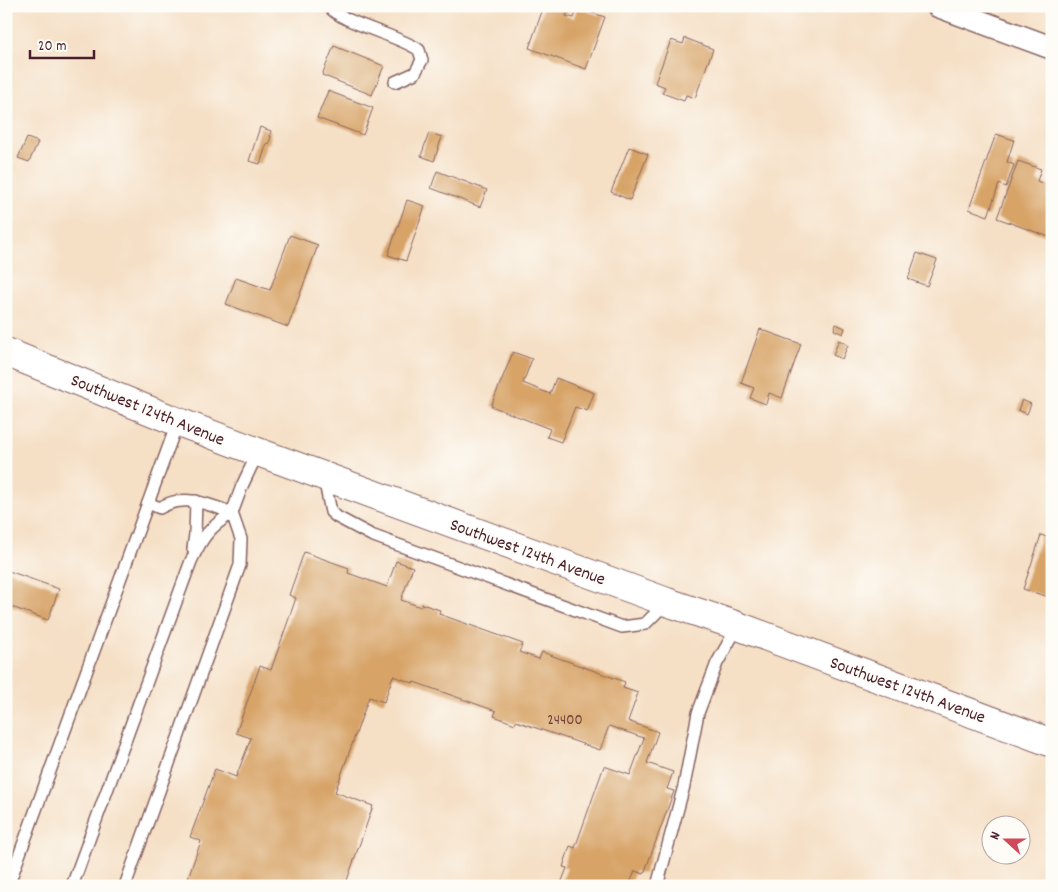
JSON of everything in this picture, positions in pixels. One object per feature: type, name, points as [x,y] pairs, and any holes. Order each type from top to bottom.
[{"type":"street","points":[[938,6],[1052,48]]},
{"type":"street","name":"Southwest 124th Avenue","points":[[6,352],[178,422],[258,452],[667,602],[738,626],[1052,743]]},
{"type":"lane","points":[[329,6],[331,11],[419,50],[422,60],[416,73],[395,82]]},
{"type":"lane","points":[[8,886],[178,422]]},
{"type":"lane","points":[[72,886],[191,561],[203,537],[216,524],[232,513],[258,452]]},
{"type":"lane","points":[[323,476],[331,512],[371,535],[622,627],[645,624],[667,602]]},
{"type":"lane","points":[[148,503],[160,508],[177,500],[196,501],[232,513]]},
{"type":"lane","points":[[191,561],[195,534],[196,501]]},
{"type":"lane","points":[[125,886],[240,565],[241,540],[232,513]]},
{"type":"lane","points":[[657,886],[684,786],[698,713],[717,663],[738,626]]},
{"type":"building","points":[[544,6],[570,6],[566,16],[574,18],[577,8],[605,17],[586,69],[529,48]]},
{"type":"building","points":[[685,38],[713,49],[695,98],[686,95],[684,101],[662,93],[665,87],[655,83],[671,40],[683,44]]},
{"type":"building","points":[[334,46],[384,66],[372,95],[322,75]]},
{"type":"building","points":[[328,91],[373,108],[363,135],[317,118]]},
{"type":"building","points":[[260,127],[271,131],[271,136],[260,164],[249,161]]},
{"type":"building","points":[[429,133],[442,137],[434,161],[421,156]]},
{"type":"building","points":[[996,134],[1014,140],[1007,162],[1014,165],[1006,187],[999,184],[988,216],[969,209]]},
{"type":"building","points":[[27,138],[38,142],[29,162],[18,158]]},
{"type":"building","points":[[629,147],[648,154],[630,200],[611,192]]},
{"type":"building","points":[[1018,161],[1041,169],[1037,181],[1052,187],[1052,238],[997,218]]},
{"type":"building","points":[[437,171],[487,190],[480,207],[431,188]]},
{"type":"building","points":[[407,200],[425,206],[406,261],[388,255]]},
{"type":"building","points":[[6,201],[12,203],[6,216]]},
{"type":"building","points":[[290,235],[318,245],[288,327],[226,304],[236,278],[270,290]]},
{"type":"building","points":[[917,253],[937,260],[927,286],[908,279]]},
{"type":"building","points":[[836,324],[845,328],[843,334],[834,330]]},
{"type":"building","points":[[760,329],[801,344],[782,398],[769,393],[766,404],[750,398],[754,388],[741,383]]},
{"type":"building","points":[[839,340],[848,345],[842,359],[833,355]]},
{"type":"building","points":[[513,352],[532,359],[523,383],[550,394],[556,378],[594,393],[587,411],[575,407],[561,442],[547,437],[550,429],[491,406]]},
{"type":"building","points":[[1022,400],[1031,404],[1027,414],[1018,410]]},
{"type":"building","points":[[1041,535],[1052,539],[1052,598],[1023,589]]},
{"type":"building","points":[[304,552],[349,568],[348,573],[387,587],[396,561],[413,567],[401,600],[421,607],[422,604],[440,610],[439,614],[523,644],[519,652],[539,659],[542,652],[625,682],[623,688],[638,693],[628,721],[658,732],[647,763],[673,772],[667,789],[674,791],[644,874],[635,871],[629,886],[560,886],[567,868],[563,867],[570,846],[575,848],[604,766],[630,775],[644,738],[609,726],[600,750],[516,721],[515,724],[494,716],[496,711],[393,676],[384,702],[369,697],[335,792],[373,806],[345,886],[185,886],[201,841],[190,837],[215,769],[236,777],[251,738],[236,733],[260,666],[271,670],[296,598],[289,595]]},
{"type":"building","points":[[6,570],[59,589],[48,620],[6,605]]}]
